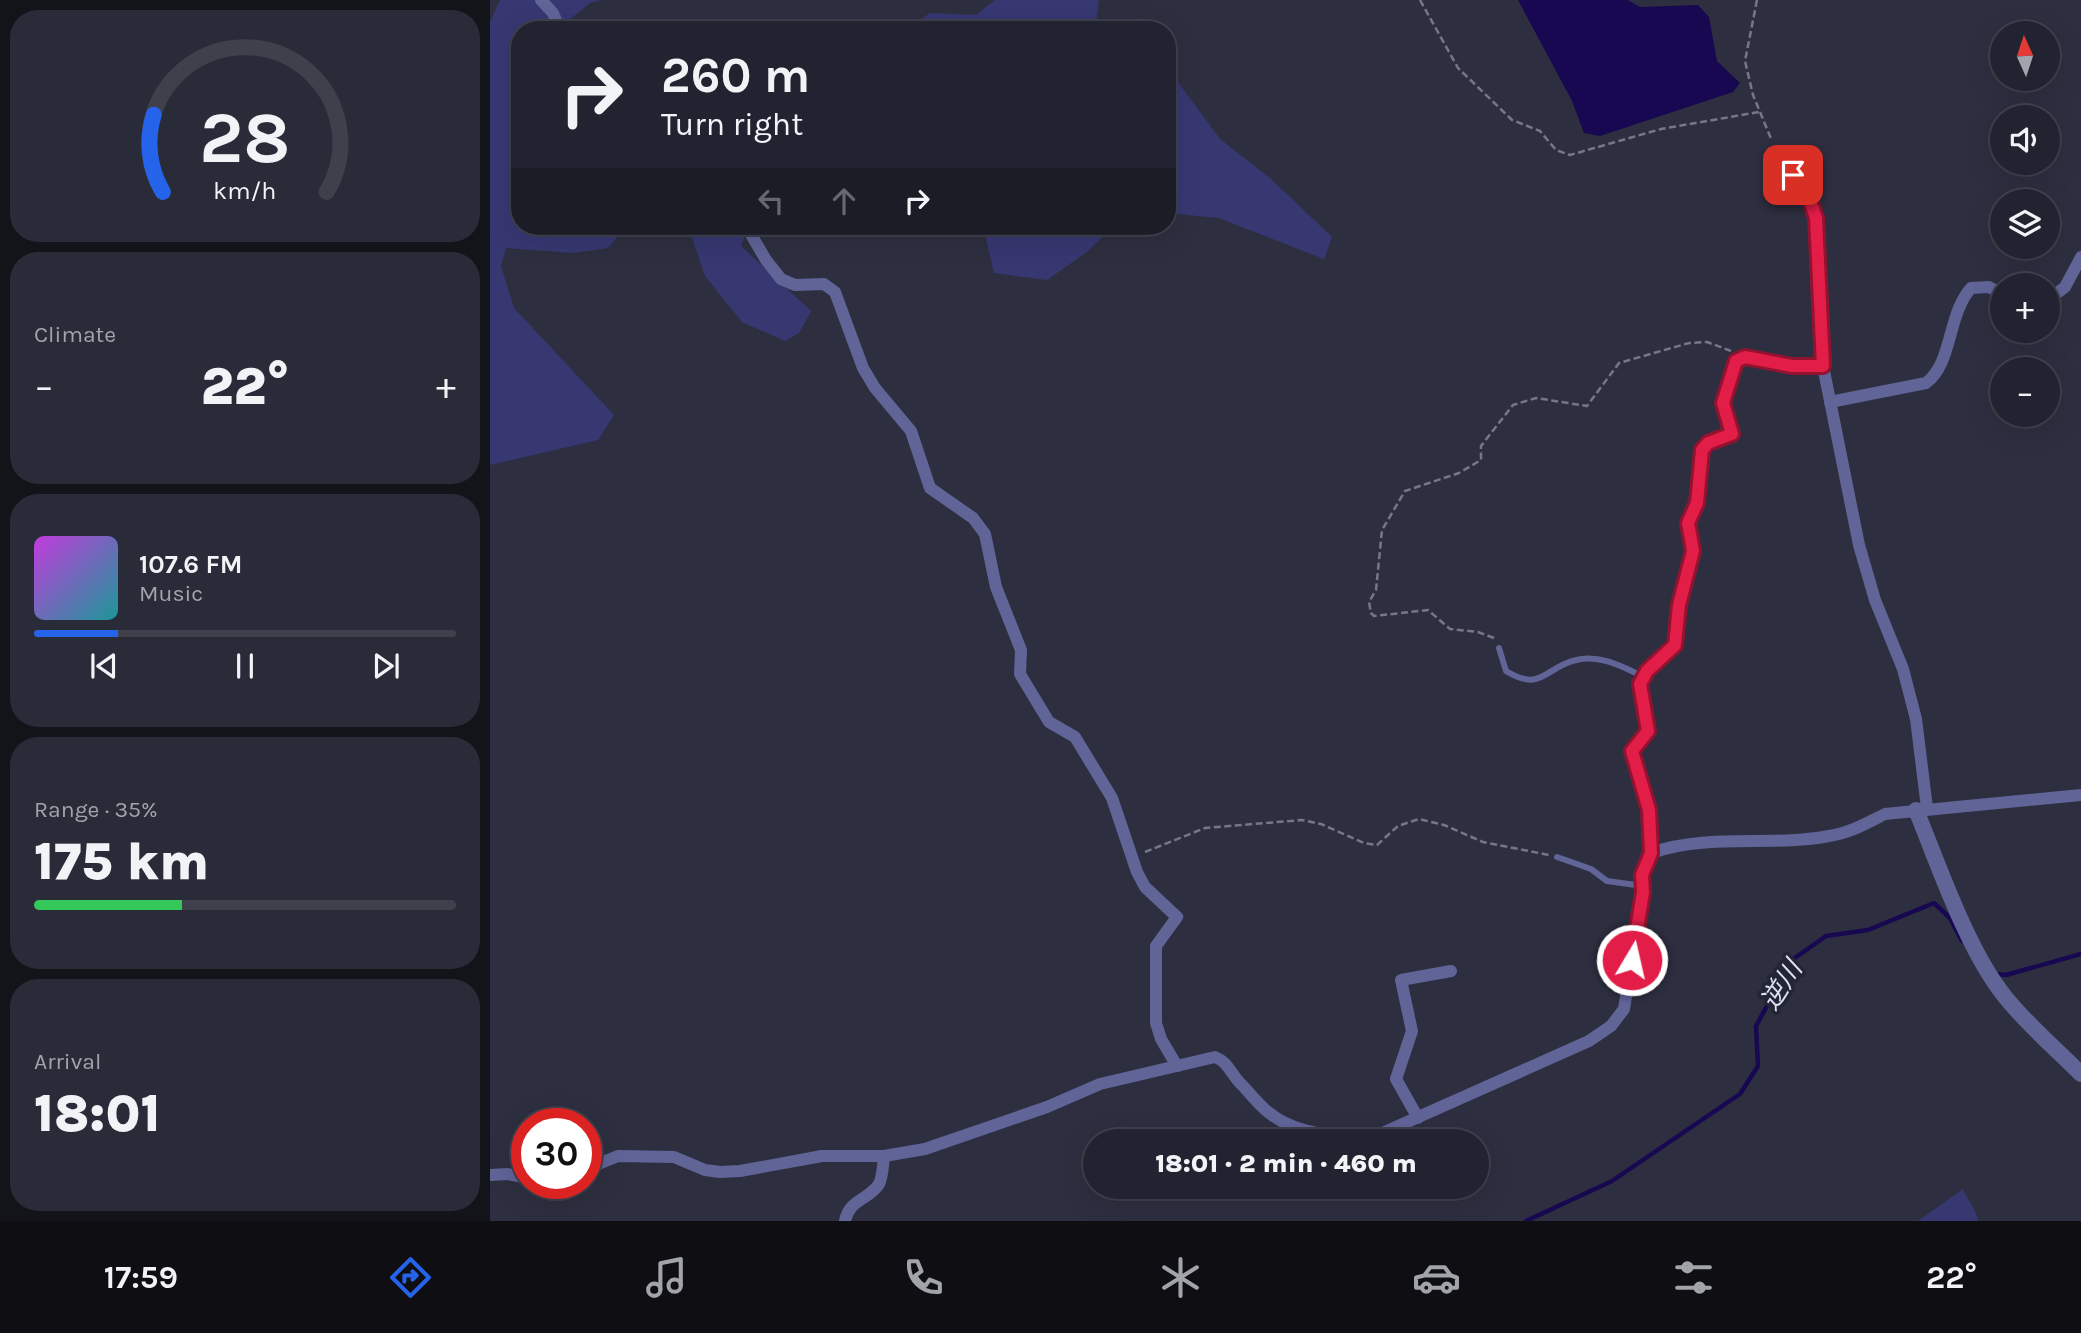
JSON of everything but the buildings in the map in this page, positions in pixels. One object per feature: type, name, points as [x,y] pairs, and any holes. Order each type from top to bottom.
[{"type":"street","points":[[541,0],[556,21]]},
{"type":"street","points":[[1777,153],[1809,197],[1816,218],[1823,366],[1859,545],[1875,600],[1903,669],[1916,719],[1921,809],[1962,919],[1986,968],[2005,997],[2081,1074]]},
{"type":"street","points":[[751,235],[781,279],[795,285],[824,284],[835,292],[863,368],[875,388],[911,432],[930,488],[973,518],[985,534],[996,587],[1021,650],[1020,674],[1049,722],[1075,737],[1112,798],[1145,887],[1177,917],[1156,946],[1156,1023],[1161,1039],[1177,1066]]},
{"type":"street","points":[[2060,291],[2065,287],[2081,257]]},
{"type":"street","points":[[1830,402],[1926,383],[1934,377],[1942,362],[1961,299],[1971,288],[1990,288]]},
{"type":"street","points":[[602,1162],[629,1155],[674,1157],[705,1170],[720,1172],[740,1171],[822,1156],[884,1156],[950,1142],[1047,1107],[1100,1083],[1215,1058],[1224,1061],[1237,1080],[1269,1113],[1316,1133],[1355,1137],[1378,1135],[1589,1041],[1611,1026],[1624,1009],[1643,886],[1642,875],[1651,853],[1649,810],[1632,751],[1648,731],[1640,684],[1675,645],[1679,605],[1693,551],[1688,523],[1697,503],[1702,450],[1708,443],[1732,434],[1723,403],[1736,361],[1745,357],[1792,366],[1823,366]]},
{"type":"street","points":[[1651,853],[1670,847],[1719,842],[1830,836],[1856,829],[1885,814],[1921,809],[2081,795]]},
{"type":"street","points":[[1418,1118],[1396,1079],[1412,1031],[1401,981],[1451,971]]},
{"type":"street","points":[[845,1221],[850,1206],[874,1190],[881,1181],[884,1156]]},
{"type":"street","points":[[490,1175],[511,1175]]},
{"type":"lane","points":[[1499,648],[1506,671],[1520,680],[1540,680],[1573,660],[1586,659],[1607,660],[1644,677]]},
{"type":"lane","points":[[1557,857],[1591,869],[1606,881],[1643,886]]},
{"type":"path","points":[[1420,0],[1458,68],[1511,120],[1540,131],[1556,150],[1570,155],[1661,129],[1759,112]]},
{"type":"path","points":[[1757,0],[1745,61],[1759,112],[1777,153]]},
{"type":"path","points":[[1499,648],[1494,637],[1450,629],[1428,610],[1374,616],[1371,613],[1369,602],[1376,590],[1382,530],[1405,491],[1459,473],[1481,460],[1481,446],[1513,405],[1536,398],[1587,407],[1619,363],[1689,343],[1707,342],[1745,357]]},
{"type":"path","points":[[1132,857],[1205,828],[1286,821],[1321,824],[1364,843],[1377,845],[1398,826],[1419,819],[1444,825],[1483,842],[1557,857]]},
{"type":"shaded area","points":[[500,0],[601,0],[590,3],[568,21],[511,21],[511,235],[619,235],[608,248],[573,253],[506,248],[501,266],[514,308],[614,415],[598,440],[490,465],[490,22]]},
{"type":"shaded area","points":[[995,0],[1099,0],[1096,21],[919,21],[930,13],[976,15]]},
{"type":"shaded area","points":[[1518,0],[1628,0],[1640,7],[1698,5],[1709,17],[1717,61],[1740,83],[1733,92],[1600,136],[1584,133],[1572,101]]},
{"type":"shaded area","points":[[1176,79],[1220,139],[1271,179],[1332,237],[1324,259],[1219,218],[1176,214]]},
{"type":"shaded area","points":[[691,235],[745,235],[741,246],[811,311],[799,333],[785,341],[742,322],[705,276]]},
{"type":"shaded area","points":[[985,235],[1105,235],[1087,252],[1047,280],[994,273]]},
{"type":"shaded area","points":[[1963,1189],[1978,1221],[1918,1221]]},
{"type":"waterway","name":"逆川","points":[[1526,1221],[1612,1181],[1740,1094],[1758,1066],[1756,1026],[1792,960],[1826,936],[1868,930],[1934,903],[1950,918],[1962,941]]},
{"type":"waterway","name":"逆川","points":[[1994,974],[2006,975],[2081,954]]},
{"type":"route","points":[[1632,960],[1643,892],[1642,875],[1651,853],[1649,810],[1632,751],[1648,731],[1640,684],[1647,671],[1675,645],[1679,605],[1693,551],[1688,523],[1697,503],[1702,450],[1708,443],[1726,439],[1732,434],[1723,403],[1736,361],[1745,357],[1792,366],[1823,366],[1816,218],[1809,197],[1793,175]]}]
